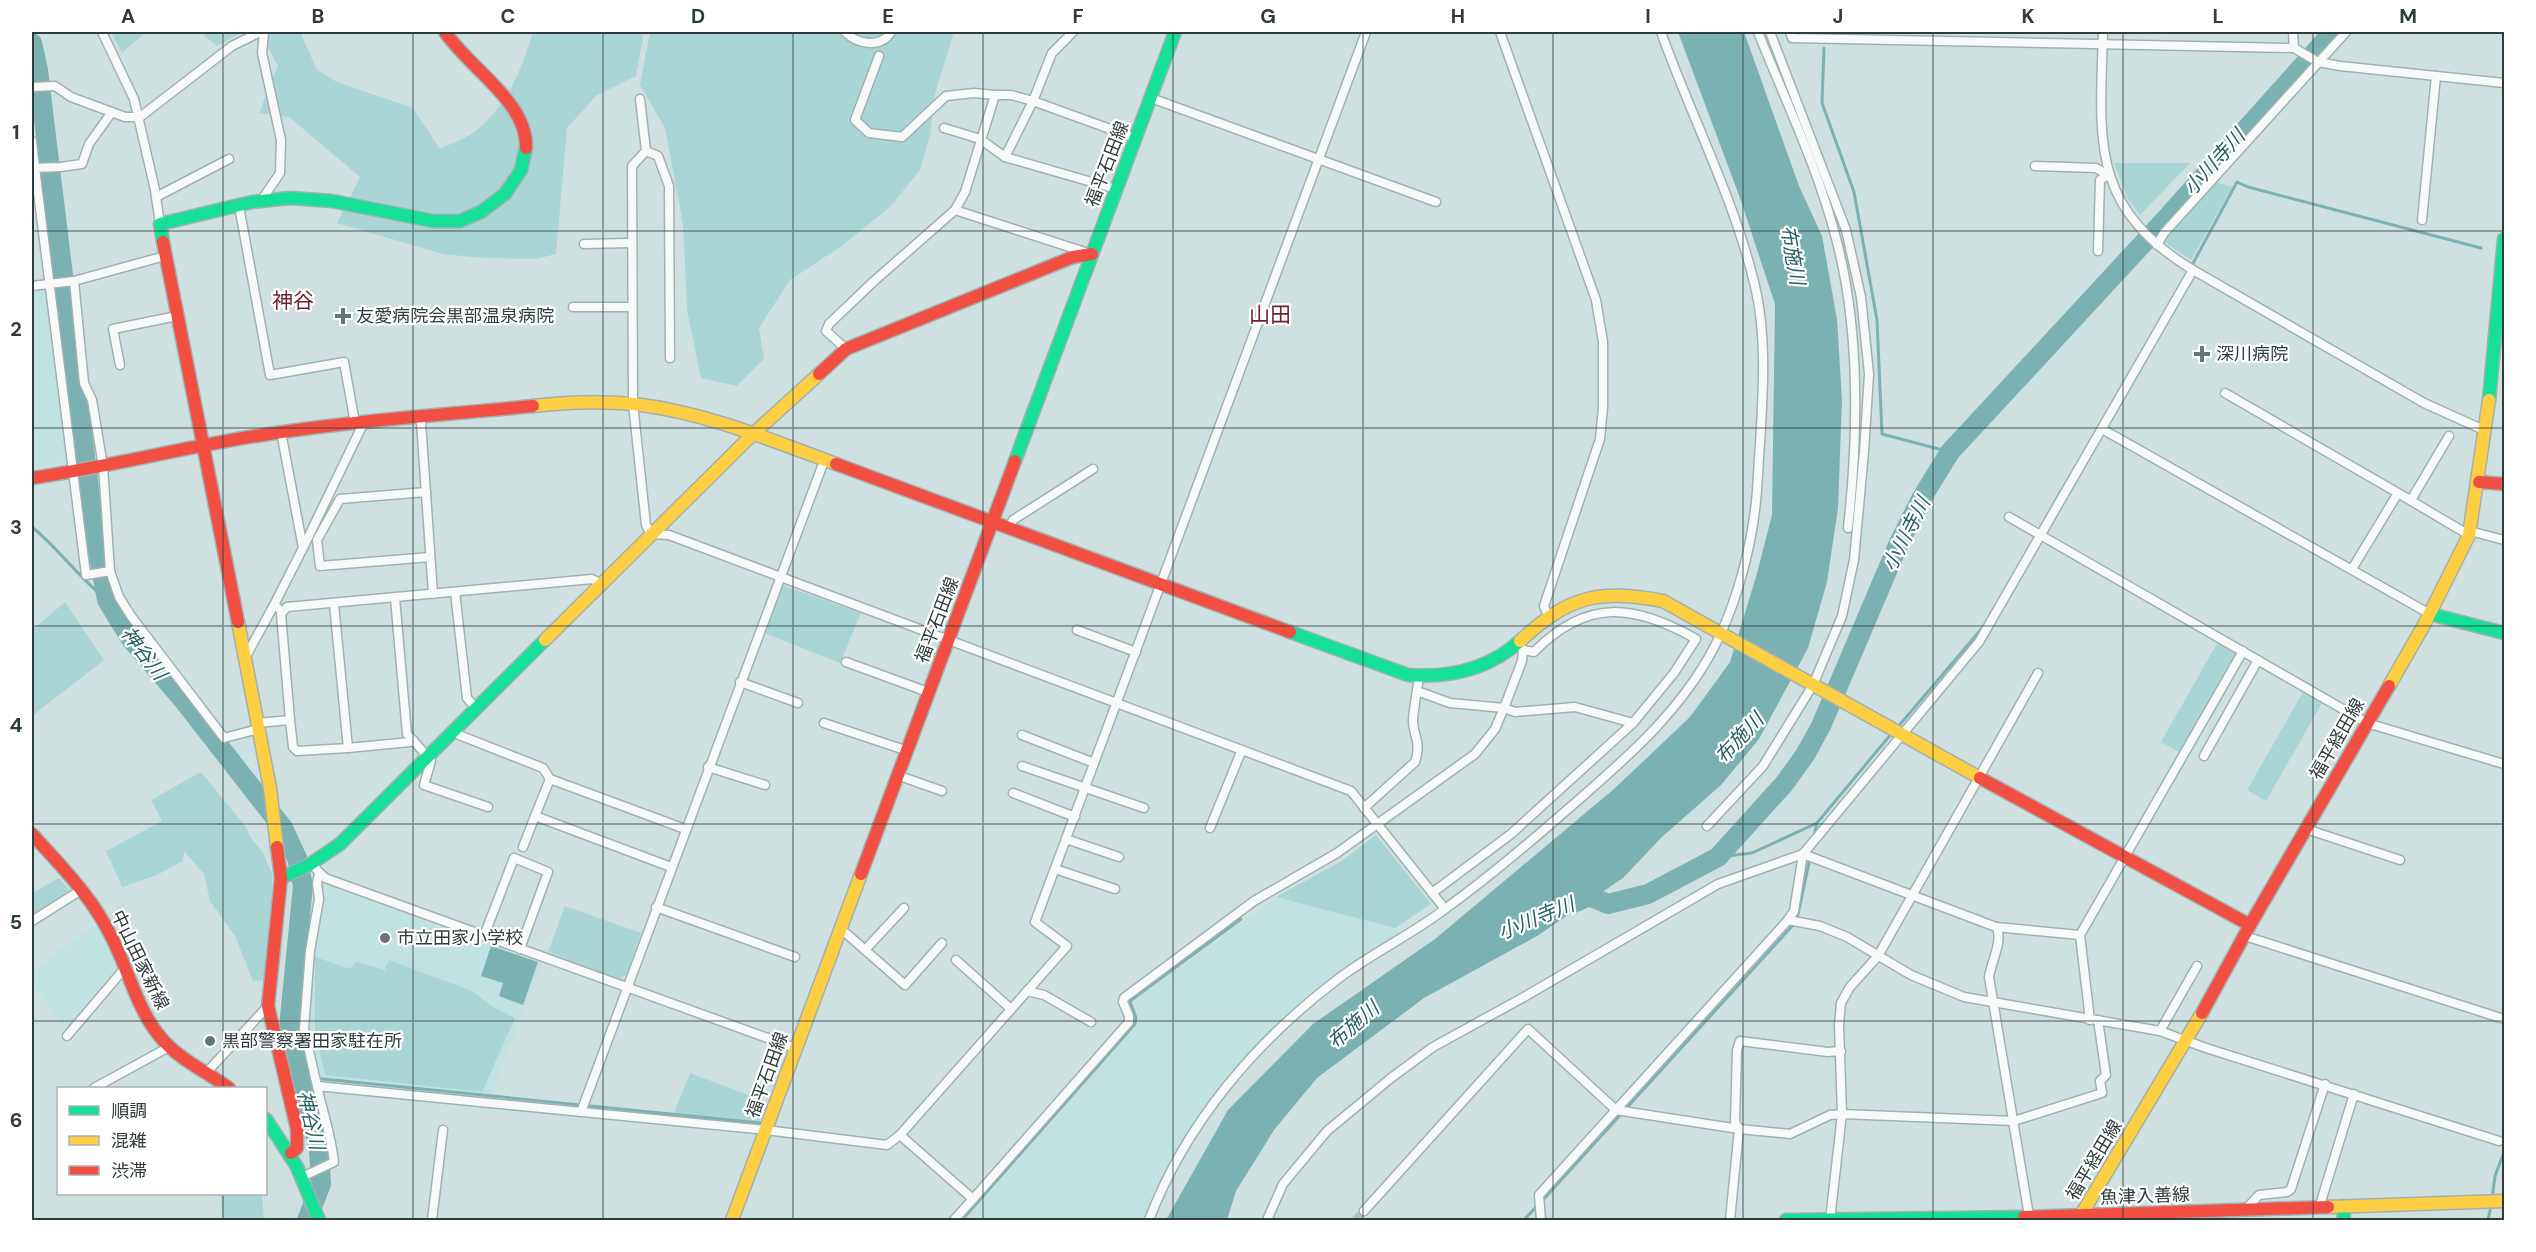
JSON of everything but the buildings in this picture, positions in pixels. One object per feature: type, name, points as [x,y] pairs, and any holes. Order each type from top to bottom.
[{"type":"street","points":[[102,32],[134,99],[140,117],[165,256],[270,788],[277,860],[284,877],[268,1006],[297,1129],[297,1148],[291,1154]]},
{"type":"street","points":[[32,87],[55,86],[71,97],[125,117],[140,117],[232,46],[262,32],[262,53],[281,140],[280,173],[261,201]]},
{"type":"street","points":[[160,224],[261,201],[307,198],[437,222],[459,221],[479,213],[503,196],[519,176],[526,158],[526,133],[515,109],[482,78],[449,40],[445,32]]},
{"type":"street","points":[[845,32],[861,43],[877,43],[891,32]]},
{"type":"street","points":[[1005,157],[1033,101],[1052,53],[1073,32]]},
{"type":"street","name":"福平石田線","points":[[732,1221],[1175,32]]},
{"type":"street","points":[[317,1086],[766,1130],[887,1145],[900,1135],[1067,946],[1035,922],[1366,32]]},
{"type":"street","points":[[1500,32],[1596,300],[1603,342],[1603,407],[1600,439],[1544,606],[1548,616]]},
{"type":"street","points":[[1149,1221],[1160,1192],[1191,1135],[1222,1091],[1290,1017],[1339,978],[1421,927],[1490,877],[1644,740],[1688,688],[1724,636],[1742,572],[1755,511],[1763,391],[1761,316],[1755,285],[1743,245],[1661,32]]},
{"type":"street","points":[[1758,32],[1813,167],[1838,244],[1850,306],[1855,384],[1848,528]]},
{"type":"street","points":[[1707,826],[1763,766],[1809,683],[1842,616],[1854,560],[1869,374],[1861,297],[1846,230],[1770,32]]},
{"type":"street","points":[[1790,32],[1792,38],[1817,35],[2297,50],[2318,61],[2340,66],[2505,83]]},
{"type":"street","points":[[2103,32],[2101,136],[2108,175],[2122,205],[2138,226],[2157,245],[2193,270],[2424,403],[2486,431]]},
{"type":"street","points":[[2293,32],[2297,50]]},
{"type":"street","points":[[2157,245],[2227,162],[2346,32]]},
{"type":"street","points":[[879,56],[855,120],[869,133],[902,137],[946,96],[974,93],[1011,95],[1033,101],[1135,138]]},
{"type":"street","points":[[2422,220],[2436,76]]},
{"type":"street","points":[[846,349],[826,331],[829,324],[955,210],[965,192],[994,95]]},
{"type":"street","points":[[1151,98],[1436,202]]},
{"type":"street","points":[[640,99],[646,151],[632,166],[633,404],[646,525],[651,534]]},
{"type":"street","points":[[35,168],[82,164],[89,144],[112,112]]},
{"type":"street","points":[[944,128],[980,139],[1005,157],[1116,189]]},
{"type":"street","points":[[32,141],[49,286],[75,472],[86,575],[110,571]]},
{"type":"street","points":[[646,151],[658,156],[669,186],[670,358]]},
{"type":"street","points":[[156,197],[229,159]]},
{"type":"street","points":[[2036,166],[2096,168],[2108,175]]},
{"type":"street","points":[[2098,251],[2100,180],[2108,175]]},
{"type":"street","points":[[238,206],[270,375],[344,362],[359,422],[303,548],[244,659]]},
{"type":"street","points":[[955,210],[1092,254]]},
{"type":"street","name":"福平経田線","points":[[2079,1218],[2188,1040],[2247,931],[2430,614],[2469,533],[2486,431],[2505,239]]},
{"type":"street","points":[[584,244],[631,243]]},
{"type":"street","points":[[284,877],[314,867],[340,844],[753,434],[846,349],[1073,257],[1092,254]]},
{"type":"street","points":[[32,286],[49,286],[74,281],[165,256]]},
{"type":"street","points":[[1541,1221],[1539,1195],[1788,920],[1794,911],[1803,854],[1979,642],[2193,270]]},
{"type":"street","points":[[74,281],[84,383],[92,400],[101,466],[110,571],[119,597],[130,616],[224,738],[257,726],[290,720]]},
{"type":"street","points":[[573,307],[631,307]]},
{"type":"street","points":[[120,365],[113,329],[177,316]]},
{"type":"street","points":[[2225,393],[2469,533],[2505,540]]},
{"type":"street","points":[[32,478],[75,472],[281,432],[359,422],[549,404],[633,404],[688,414],[753,434],[993,521],[1161,586],[1387,668],[1419,677],[1475,670],[1521,647],[1548,616],[1584,600],[1609,594],[1629,594],[1663,601],[2126,858],[2247,931],[2505,1019]]},
{"type":"street","points":[[416,417],[421,422],[433,594]]},
{"type":"street","points":[[2102,429],[2430,614],[2505,633]]},
{"type":"street","points":[[281,432],[303,548]]},
{"type":"street","points":[[2411,500],[2449,436]]},
{"type":"street","points":[[581,1112],[824,461]]},
{"type":"street","points":[[1010,528],[1013,520],[1093,469]]},
{"type":"street","points":[[2479,482],[2505,484]]},
{"type":"street","points":[[426,492],[340,499],[317,540],[320,566],[430,557]]},
{"type":"street","points":[[2352,569],[2398,493]]},
{"type":"street","points":[[2009,517],[2367,723],[2505,764]]},
{"type":"street","points":[[651,534],[669,535],[1241,752],[1351,791],[1445,909]]},
{"type":"street","points":[[413,740],[348,748],[297,751],[293,747],[281,614],[287,607],[592,579],[602,584]]},
{"type":"street","points":[[455,592],[467,698],[476,708]]},
{"type":"street","points":[[395,598],[407,734],[431,761],[424,785],[488,807]]},
{"type":"street","points":[[334,604],[348,748]]},
{"type":"street","points":[[274,605],[284,611]]},
{"type":"street","points":[[1432,893],[1511,834],[1633,723],[1674,673],[1695,639],[1668,624],[1634,612],[1611,612],[1586,616],[1551,634],[1534,652],[1521,647]]},
{"type":"street","points":[[1077,630],[1136,651]]},
{"type":"street","points":[[954,1221],[1129,1022],[1123,1002],[1125,998],[1254,902],[1337,853],[1475,754],[1495,729],[1522,661],[1521,647]]},
{"type":"street","points":[[1364,1211],[1528,1029],[1617,1110],[1739,1129],[1790,1134],[1830,1115],[1842,1114],[2014,1121],[2102,1093],[2100,1081],[2106,1075],[2080,935],[2243,651]]},
{"type":"street","points":[[2204,756],[2258,660]]},
{"type":"street","points":[[846,662],[928,692]]},
{"type":"street","points":[[1830,1220],[1842,1114],[1839,1025],[1841,1003],[1850,987],[1878,956],[2038,673]]},
{"type":"street","points":[[1364,808],[1415,762],[1418,753],[1417,733],[1413,723],[1419,677]]},
{"type":"street","points":[[740,682],[798,703]]},
{"type":"street","points":[[1417,691],[1463,706],[1504,708],[1515,712],[1575,707],[1633,723]]},
{"type":"street","points":[[824,723],[908,751]]},
{"type":"street","points":[[453,731],[543,768],[550,779],[685,829]]},
{"type":"street","points":[[1022,735],[1094,763]]},
{"type":"street","points":[[1210,828],[1241,752]]},
{"type":"street","points":[[1022,766],[1144,808]]},
{"type":"street","points":[[708,767],[765,785]]},
{"type":"street","points":[[897,775],[942,791]]},
{"type":"street","points":[[523,847],[550,779]]},
{"type":"street","points":[[1013,793],[1074,817]]},
{"type":"street","points":[[535,816],[671,867]]},
{"type":"street","points":[[2306,829],[2400,860]]},
{"type":"street","name":"中山田家新線","points":[[32,834],[81,890],[104,922],[146,1017],[169,1047],[226,1087]]},
{"type":"street","points":[[1066,839],[1119,857]]},
{"type":"street","points":[[1266,1221],[1283,1184],[1327,1131],[1390,1078],[1433,1047],[1718,884],[1803,854],[1861,878],[1912,894],[1935,905],[1996,927],[2080,935]]},
{"type":"street","points":[[484,936],[514,858],[548,872],[520,950]]},
{"type":"street","points":[[314,867],[325,878],[795,1048]]},
{"type":"street","points":[[304,1176],[334,1162],[331,1133],[324,1120],[304,1029],[310,951],[319,899],[314,867]]},
{"type":"street","points":[[1055,869],[1115,889]]},
{"type":"street","points":[[32,921],[81,890]]},
{"type":"street","points":[[656,908],[795,957]]},
{"type":"street","points":[[865,950],[904,908]]},
{"type":"street","points":[[1788,920],[1820,926],[1847,937],[1878,956],[1944,990],[1964,997],[2160,1031],[2206,1048],[2499,1141]]},
{"type":"street","points":[[1996,927],[2000,937],[1989,977],[2029,1216]]},
{"type":"street","points":[[840,928],[905,985],[942,943]]},
{"type":"street","points":[[956,960],[1011,1009]]},
{"type":"street","points":[[2160,1031],[2197,966]]},
{"type":"street","points":[[67,1036],[125,968]]},
{"type":"street","points":[[1027,991],[1044,994],[1092,1022]]},
{"type":"street","points":[[207,1072],[268,1006]]},
{"type":"street","points":[[1730,1221],[1739,1129],[1735,1122],[1737,1050],[1740,1041],[1828,1053],[1841,1051]]},
{"type":"street","points":[[98,1087],[169,1047]]},
{"type":"street","points":[[2244,1211],[2259,1195],[2288,1192],[2291,1189],[2325,1084]]},
{"type":"street","points":[[2319,1208],[2354,1094]]},
{"type":"street","points":[[267,1120],[304,1176],[319,1221]]},
{"type":"street","points":[[432,1221],[443,1130]]},
{"type":"street","points":[[900,1135],[974,1199]]},
{"type":"street","name":"魚津入善線","points":[[1786,1221],[2029,1216],[2079,1218],[2505,1200]]},
{"type":"street","points":[[2343,1206],[2344,1221]]},
{"type":"shaded area","points":[[111,32],[146,32],[122,53]]},
{"type":"shaded area","points":[[200,32],[242,32],[217,46]]},
{"type":"shaded area","points":[[259,32],[300,32],[317,70],[337,82],[413,108],[440,149],[474,132],[498,108],[519,72],[533,32],[644,32],[636,76],[597,95],[567,128],[556,254],[536,259],[481,258],[443,254],[337,223],[360,177],[289,117],[259,113],[278,66]]},
{"type":"shaded area","points":[[650,32],[954,32],[935,94],[930,135],[920,170],[891,206],[843,245],[790,280],[759,328],[764,359],[737,386],[701,378],[687,310],[683,224],[665,128],[640,85]]},
{"type":"shaded area","points":[[2114,163],[2190,163],[2140,215],[2128,199]]},
{"type":"shaded area","points":[[2216,182],[2232,187],[2191,260],[2164,242]]},
{"type":"shaded area","points":[[46,289],[67,462],[32,468],[32,290]]},
{"type":"shaded area","points":[[782,585],[861,613],[840,663],[764,633]]},
{"type":"shaded area","points":[[65,602],[104,660],[32,716],[32,630]]},
{"type":"shaded area","points":[[2218,642],[2239,654],[2181,753],[2161,742]]},
{"type":"shaded area","points":[[2303,692],[2322,703],[2266,801],[2247,790]]},
{"type":"shaded area","points":[[201,772],[246,827],[251,838],[263,853],[272,874],[273,933],[265,980],[253,981],[235,936],[210,901],[204,874],[184,851],[183,861],[157,875],[122,887],[106,851],[162,821],[151,800]]},
{"type":"shaded area","points":[[1376,835],[1431,904],[1395,928],[1276,897],[1340,862]]},
{"type":"shaded area","points":[[59,878],[71,892],[32,915],[32,893]]},
{"type":"shaded area","points":[[328,883],[542,961],[490,1098],[321,1082],[307,1027],[318,915]]},
{"type":"shaded area","points":[[1276,897],[1395,928],[1399,934],[1346,968],[1274,1026],[1194,1122],[1157,1183],[1142,1220],[966,1220],[1137,1026],[1139,1018],[1134,1002]]},
{"type":"shaded area","points":[[565,906],[641,933],[627,974],[619,979],[548,952]]},
{"type":"shaded area","points":[[97,923],[120,970],[68,1033],[32,982],[32,971]]},
{"type":"shaded area","points":[[315,957],[350,969],[356,962],[385,970],[389,960],[472,991],[493,1007],[515,1018],[482,1092],[325,1075],[315,1033]]},
{"type":"shaded area","points":[[690,1073],[767,1102],[759,1122],[674,1113]]},
{"type":"shaded area","points":[[221,1195],[262,1195],[264,1220],[222,1220]]},
{"type":"water","name":"布施川","points":[[1678,32],[1744,32],[1799,186],[1822,236],[1837,319],[1842,400],[1838,508],[1827,582],[1808,648],[1759,739],[1721,785],[1662,837],[1623,878],[1537,936],[1424,998],[1317,1078],[1274,1130],[1236,1191],[1227,1220],[1166,1220],[1228,1110],[1313,1024],[1435,939],[1614,789],[1690,717],[1730,662],[1772,515],[1775,304],[1740,198]]},
{"type":"water","points":[[491,946],[538,962],[523,1005],[499,996],[503,983],[481,976]]},
{"type":"waterway","name":"小川寺川","points":[[1571,904],[1589,896],[1608,904],[1648,894],[1718,857],[1784,784],[1805,755],[1821,726],[1899,543],[1921,499],[1950,452],[2162,223],[2333,32]]},
{"type":"waterway","name":"神谷川","points":[[32,43],[38,70],[93,522],[107,600],[131,639],[184,701],[283,828],[297,858],[303,886],[289,1027],[319,1150],[321,1184],[307,1220]]},
{"type":"waterway","points":[[1824,48],[1822,103],[1854,192],[1877,320],[1882,434],[1950,452]]},
{"type":"waterway","points":[[2191,267],[2237,182],[2248,187],[2481,248]]},
{"type":"waterway","points":[[2038,532],[2061,491]]},
{"type":"waterway","points":[[32,527],[107,600]]},
{"type":"waterway","points":[[1897,728],[1984,626]]},
{"type":"waterway","points":[[1814,836],[1817,823],[1892,733]]},
{"type":"waterway","points":[[1718,857],[1752,853],[1817,823]]},
{"type":"waterway","points":[[1797,919],[1810,858]]},
{"type":"waterway","points":[[962,1220],[1135,1024],[1136,1018],[1130,1001],[1241,919]]},
{"type":"waterway","points":[[1542,1201],[1794,924]]},
{"type":"waterway","points":[[303,1077],[760,1123]]},
{"type":"waterway","points":[[2492,1199],[2495,1176],[2504,1152]]},
{"type":"waterway","points":[[1524,1220],[1537,1206]]},
{"type":"waterway","points":[[2488,1220],[2491,1206]]},
{"type":"tunnel","points":[[1355,1220],[1364,1211]]},
{"type":"traffic: fast","points":[[1015,461],[1175,32]]},
{"type":"traffic: fast","points":[[163,242],[160,224],[252,202],[290,198],[332,201],[433,221],[460,221],[481,212],[505,194],[521,170],[526,148]]},
{"type":"traffic: fast","points":[[2489,400],[2504,239]]},
{"type":"traffic: fast","points":[[2430,614],[2504,633]]},
{"type":"traffic: fast","points":[[1290,632],[1408,675],[1423,676],[1453,673],[1482,665],[1508,651],[1520,641]]},
{"type":"traffic: fast","points":[[281,878],[309,865],[340,844],[545,640]]},
{"type":"traffic: fast","points":[[267,1121],[297,1167],[319,1220]]},
{"type":"traffic: fast","points":[[2343,1206],[2344,1220]]},
{"type":"traffic: fast","points":[[1786,1220],[2024,1217]]},
{"type":"traffic: slow","points":[[545,640],[753,434],[819,374]]},
{"type":"traffic: slow","points":[[2389,686],[2424,625],[2469,535],[2489,400]]},
{"type":"traffic: slow","points":[[533,406],[596,402],[660,408],[712,420],[836,464]]},
{"type":"traffic: slow","points":[[1520,641],[1554,614],[1569,605],[1585,600],[1620,596],[1663,601],[1980,778]]},
{"type":"traffic: slow","points":[[238,622],[270,788],[277,847]]},
{"type":"traffic: slow","points":[[732,1220],[861,874]]},
{"type":"traffic: slow","points":[[2078,1220],[2202,1013]]},
{"type":"traffic: slow","points":[[2328,1207],[2504,1201]]},
{"type":"traffic: jam","points":[[445,32],[508,101],[524,131],[526,148]]},
{"type":"traffic: jam","points":[[163,242],[238,622]]},
{"type":"traffic: jam","points":[[819,374],[846,349],[1073,257],[1092,254]]},
{"type":"traffic: jam","points":[[32,478],[291,431],[360,422],[533,406]]},
{"type":"traffic: jam","points":[[861,874],[1015,461]]},
{"type":"traffic: jam","points":[[836,464],[1290,632]]},
{"type":"traffic: jam","points":[[2479,482],[2504,484]]},
{"type":"traffic: jam","points":[[2202,1013],[2250,925],[2389,686]]},
{"type":"traffic: jam","points":[[1980,778],[2250,925]]},
{"type":"traffic: jam","points":[[32,834],[95,908],[117,949],[146,1015],[162,1039],[185,1060],[227,1087]]},
{"type":"traffic: jam","points":[[277,847],[281,878],[268,1006],[297,1129],[297,1148],[291,1153]]},
{"type":"traffic: jam","points":[[2024,1217],[2328,1207]]},
{"type":"place","name":"友愛病院会黒部温泉病院","points":[[343,316]]},
{"type":"place","name":"深川病院","points":[[2202,354]]},
{"type":"place","name":"市立田家小学校","points":[[385,938]]},
{"type":"place","name":"黒部警察署田家駐在所","points":[[210,1041]]},
{"type":"district","name":"神谷","points":[[293,301]]},
{"type":"district","name":"山田","points":[[1270,315]]}]
